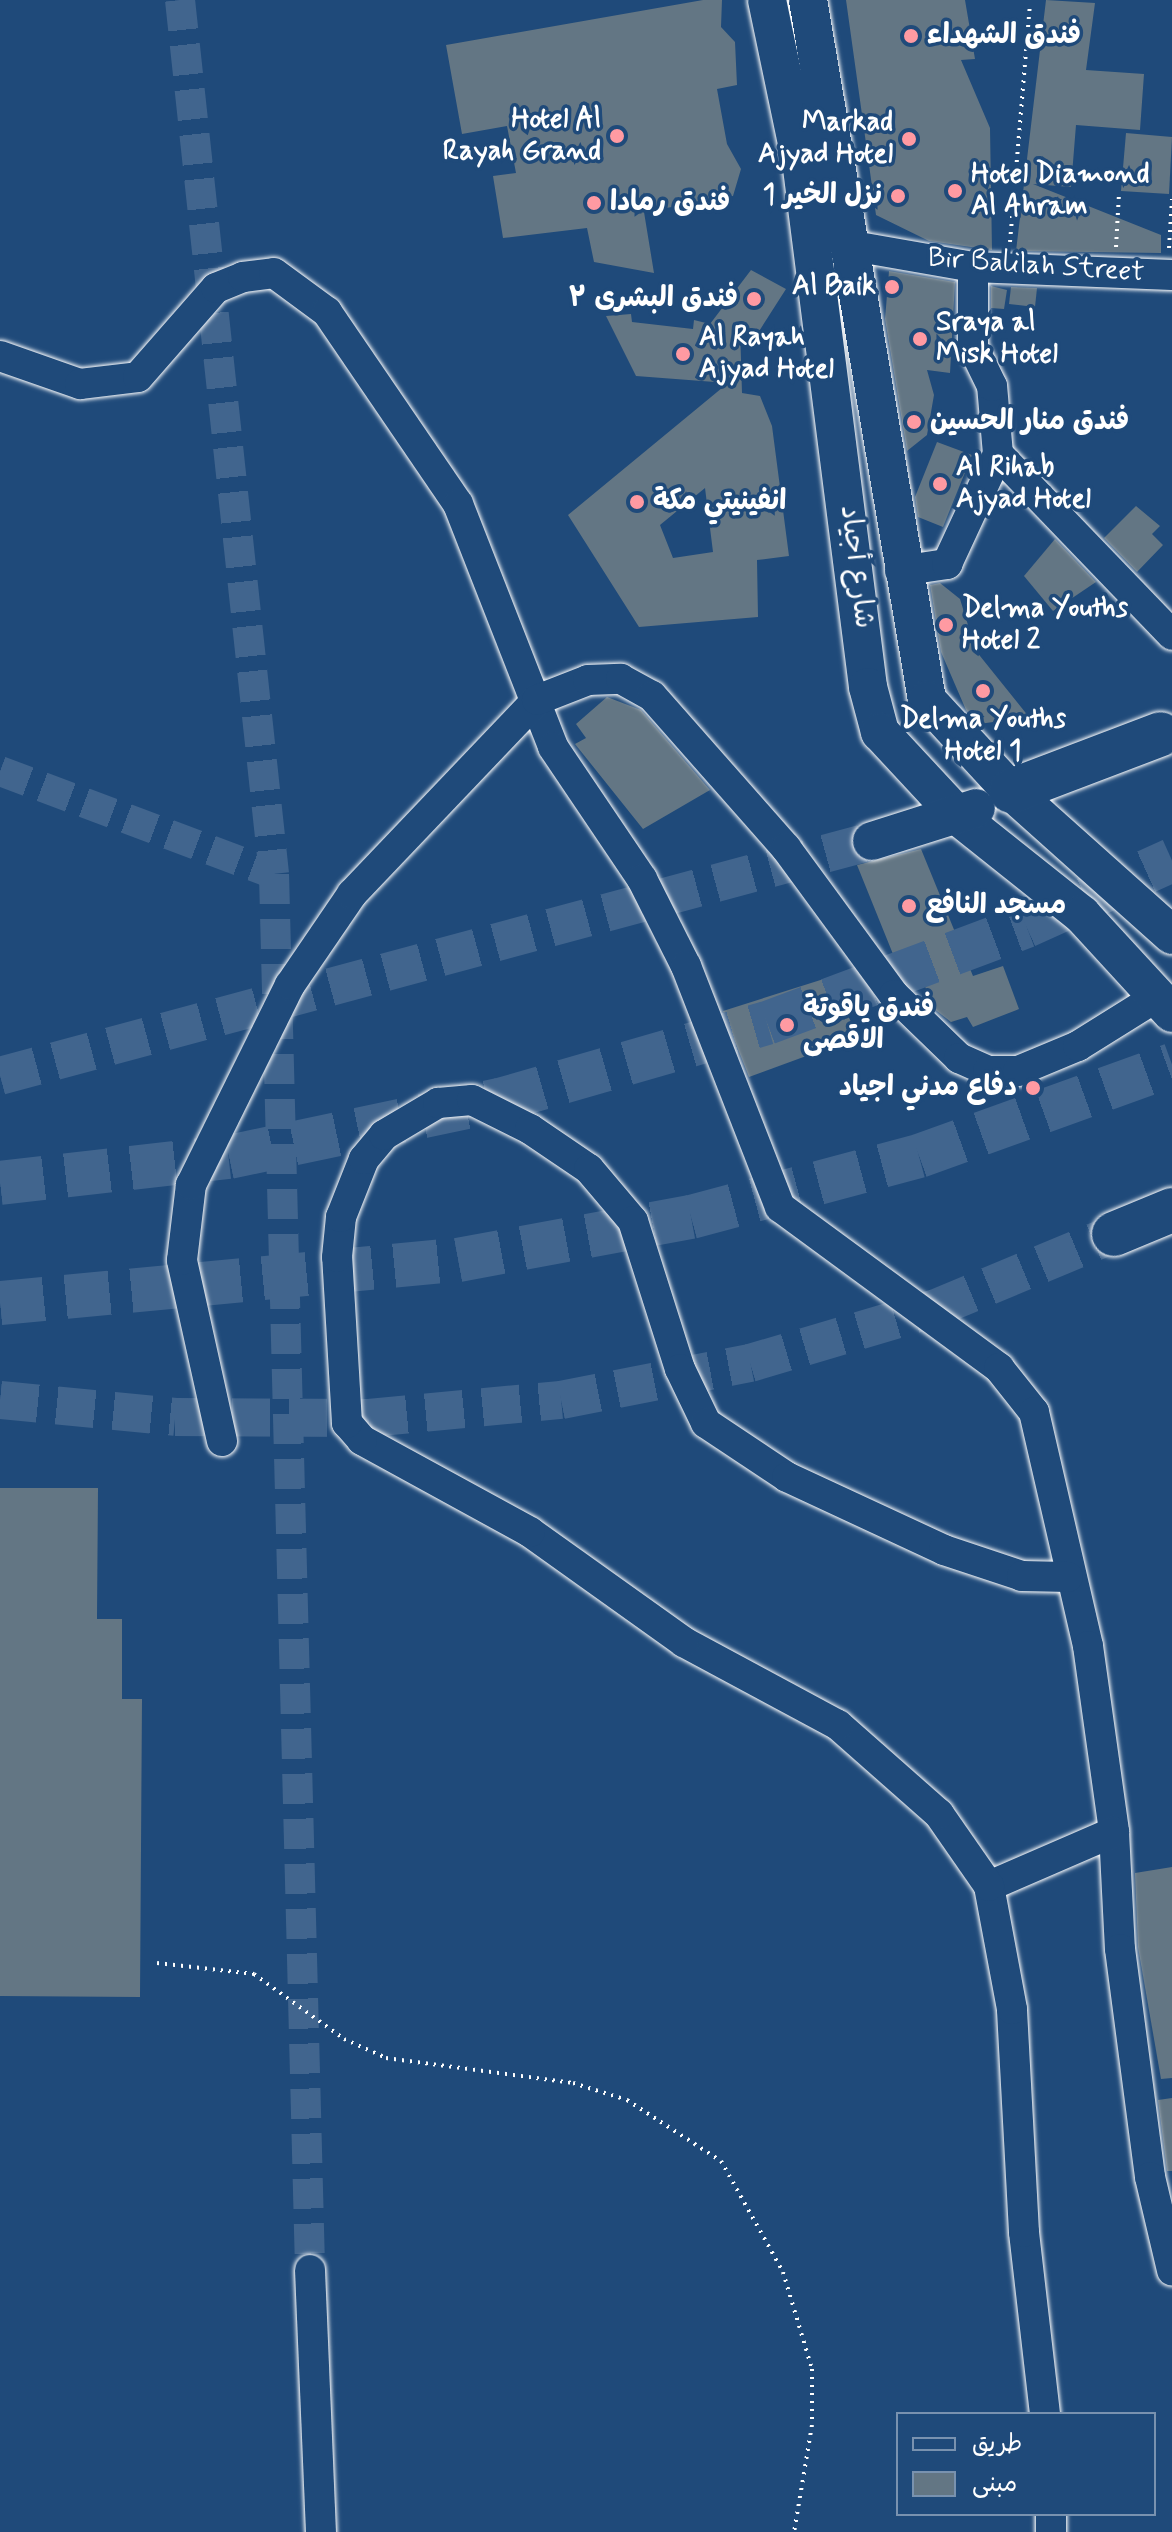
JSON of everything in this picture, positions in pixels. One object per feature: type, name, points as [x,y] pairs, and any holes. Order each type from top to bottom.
[{"type":"highway","points":[[1011,791],[1161,734]]},
{"type":"highway","points":[[1114,1234],[1172,1210]]},
{"type":"main road","name":"شارع أجياد","points":[[767,0],[805,183],[868,687],[880,732],[959,817],[1082,915],[1165,1004]]},
{"type":"main road","name":"شارع أجياد","points":[[808,0],[853,246],[900,571],[927,700],[1011,791],[1172,935]]},
{"type":"main road","points":[[872,841],[959,817],[1011,791]]},
{"type":"main road","points":[[1114,1234],[1172,1232]]},
{"type":"street","name":"Bir Balilah Street","points":[[853,246],[973,267],[1170,275]]},
{"type":"street","points":[[900,571],[947,564],[998,454],[992,386],[973,347],[973,267]]},
{"type":"street","points":[[0,356],[45,377],[110,386],[157,362],[216,288],[274,273],[300,286],[348,341],[458,504],[566,773],[642,879],[686,966],[780,1207],[999,1368],[1034,1412],[1064,1522],[1068,1577],[1088,1646],[1114,1832],[1126,1995],[1150,2177],[1172,2270]]},
{"type":"street","points":[[998,454],[1172,635]]},
{"type":"street","points":[[222,1441],[182,1260],[191,1185],[290,985],[352,894],[537,700],[588,680],[621,679],[652,696],[786,848],[894,995],[959,1058],[988,1071],[1018,1071],[1165,1004]]},
{"type":"street","points":[[1045,2412],[1010,1994],[989,1886],[939,1814],[838,1725],[697,1650],[521,1526],[354,1431],[337,1344],[337,1257],[341,1217],[364,1159],[384,1135],[438,1103],[472,1100],[530,1129],[589,1169],[633,1221],[680,1369],[706,1423],[787,1477],[944,1550],[1022,1576],[1068,1577]]},
{"type":"street","points":[[989,1886],[1114,1832]]},
{"type":"street","points":[[310,2270],[321,2532]]},
{"type":"path","points":[[1007,268],[1030,5]]},
{"type":"path","points":[[1114,274],[1119,193]]},
{"type":"path","points":[[1170,275],[1172,199]]},
{"type":"path","points":[[157,1963],[254,1974],[344,2039],[386,2058],[573,2083],[627,2100],[721,2161],[783,2272],[812,2369],[812,2425],[794,2532]]},
{"type":"building","points":[[703,0],[722,0],[721,27],[735,42],[737,85],[717,89],[727,144],[741,169],[733,196],[644,212],[654,273],[594,262],[587,228],[503,238],[493,176],[516,173],[507,126],[462,134],[446,45]]},
{"type":"building","points":[[846,0],[965,0],[975,59],[961,60],[990,128],[992,250],[929,241],[876,215]]},
{"type":"building","points":[[1046,0],[1095,3],[1086,70],[1144,74],[1140,130],[1076,125],[1071,187],[1033,184],[1161,235],[1161,253],[1016,251]]},
{"type":"building","points":[[1126,133],[1172,137],[1169,194],[1121,191]]},
{"type":"building","name":"انفينيتي مكة","points":[[751,270],[786,289],[756,336],[740,327],[742,393],[760,396],[772,426],[789,556],[757,560],[758,617],[639,627],[568,515],[728,383],[636,376],[606,316],[631,314],[632,322],[693,329],[694,320],[710,324]],"holes":[[[705,488],[713,552],[673,558],[660,525]]]},
{"type":"building","points":[[889,271],[955,282],[950,373],[927,370],[934,395],[927,435],[907,451],[885,319]]},
{"type":"building","points":[[991,286],[1007,290],[1004,309],[991,308]]},
{"type":"building","points":[[1011,287],[1037,288],[1035,307],[1009,304]]},
{"type":"building","name":"Al Rihab Ajyad Hotel","points":[[937,442],[972,455],[943,527],[918,517],[915,497]]},
{"type":"building","points":[[1136,506],[1160,526],[1152,534],[1163,545],[1137,572],[1104,538]]},
{"type":"building","points":[[1055,539],[1096,582],[1053,611],[1024,576]]},
{"type":"building","points":[[940,583],[960,599],[976,651],[1029,717],[979,724],[966,710],[941,652],[930,585]]},
{"type":"building","points":[[607,697],[641,710],[710,790],[643,829],[575,744],[586,738],[576,724]]},
{"type":"building","name":"مسجد النافع","points":[[921,849],[973,976],[1003,966],[1019,1009],[973,1027],[967,1017],[951,1022],[933,1008],[916,962],[899,969],[857,865]]},
{"type":"building","name":"فندق ياقوتة الاقصى","points":[[830,977],[858,1037],[749,1077],[723,1011]]},
{"type":"building","points":[[0,1488],[98,1488],[97,1619],[122,1619],[122,1699],[142,1699],[140,1997],[0,1996]]},
{"type":"building","points":[[1172,1867],[1172,2078],[1161,2079],[1138,1947],[1135,1873]]},
{"type":"building","points":[[1172,2098],[1172,2171],[1167,2171],[1158,2100]]},
{"type":"tunnel","points":[[180,0],[274,874],[310,2270]]},
{"type":"tunnel","points":[[0,771],[274,874]]},
{"type":"tunnel","points":[[0,1076],[872,841]]},
{"type":"tunnel","points":[[0,1183],[229,1157],[500,1100],[767,1023],[1026,926],[1172,860]]},
{"type":"tunnel","points":[[0,1303],[458,1260],[691,1217],[919,1156],[1172,1065]]},
{"type":"tunnel","points":[[0,1400],[175,1417],[369,1418],[561,1400],[750,1363],[936,1308],[1114,1234]]},
{"type":"place","name":"فندق الشهداء","points":[[911,36]]},
{"type":"place","name":"Hotel Al Rayah Grand","points":[[617,136]]},
{"type":"place","name":"Markad Ajyad Hotel","points":[[909,139]]},
{"type":"place","name":"Hotel Diamond Al Ahram","points":[[955,191]]},
{"type":"place","name":"نزل الخير 1","points":[[898,196]]},
{"type":"place","name":"فندق رمادا","points":[[594,203]]},
{"type":"place","name":"Al Baik","points":[[892,287]]},
{"type":"place","name":"فندق البشرى ٣","points":[[754,299]]},
{"type":"place","name":"Sraya al Misk Hotel","points":[[920,339]]},
{"type":"place","name":"Al Rayah Ajyad Hotel","points":[[683,354]]},
{"type":"place","name":"فندق منار الحسين","points":[[914,422]]},
{"type":"place","name":"Al Rihab Ajyad Hotel","points":[[940,484]]},
{"type":"place","name":"انفينيتي مكة","points":[[637,502]]},
{"type":"place","name":"Delma Youths Hotel 2","points":[[946,625]]},
{"type":"place","name":"Delma Youths Hotel 1","points":[[983,691]]},
{"type":"place","name":"مسجد النافع","points":[[909,906]]},
{"type":"place","name":"فندق ياقوتة الاقصى","points":[[787,1025]]},
{"type":"place","name":"دفاع مدني اجياد","points":[[1033,1088]]}]
